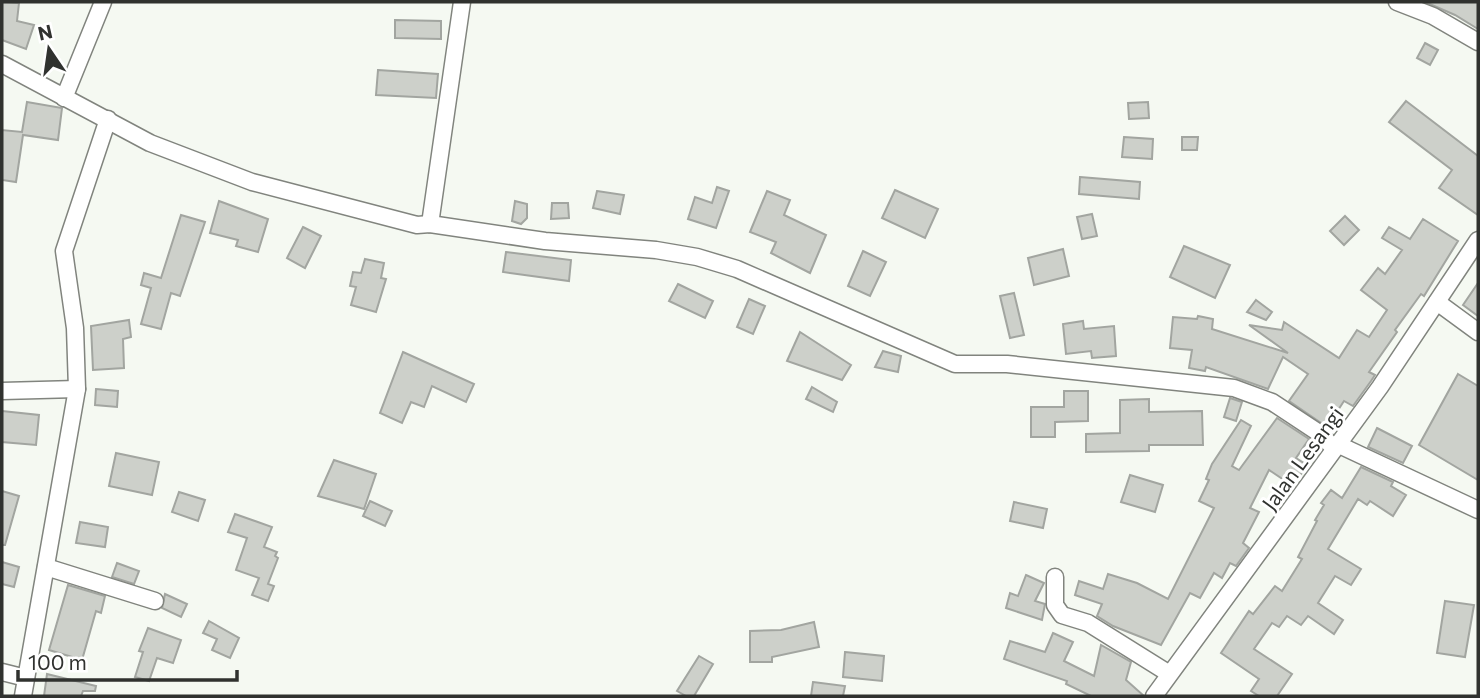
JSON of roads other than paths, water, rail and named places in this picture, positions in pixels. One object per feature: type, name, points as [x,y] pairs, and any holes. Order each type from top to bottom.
[{"type":"street","points":[[64,97],[103,2]]},
{"type":"street","points":[[430,224],[462,2]]},
{"type":"street","points":[[1397,2],[1433,16],[1478,42]]},
{"type":"street","points":[[2,64],[150,143],[252,182],[417,225],[430,224],[545,241],[656,250],[698,257],[737,269],[956,364],[1006,364],[1234,388],[1272,402],[1336,446],[1478,510]]},
{"type":"street","points":[[23,696],[77,389],[75,328],[64,251],[108,119]]},
{"type":"street","name":"Jalan Lesangi","points":[[1154,696],[1168,673],[1336,446],[1478,240]]},
{"type":"street","points":[[1437,302],[1478,332]]},
{"type":"street","points":[[2,391],[77,389]]},
{"type":"street","points":[[46,567],[155,601]]},
{"type":"street","points":[[1055,577],[1055,605],[1062,615],[1088,623],[1168,673]]},
{"type":"street","points":[[2,672],[26,678]]}]
